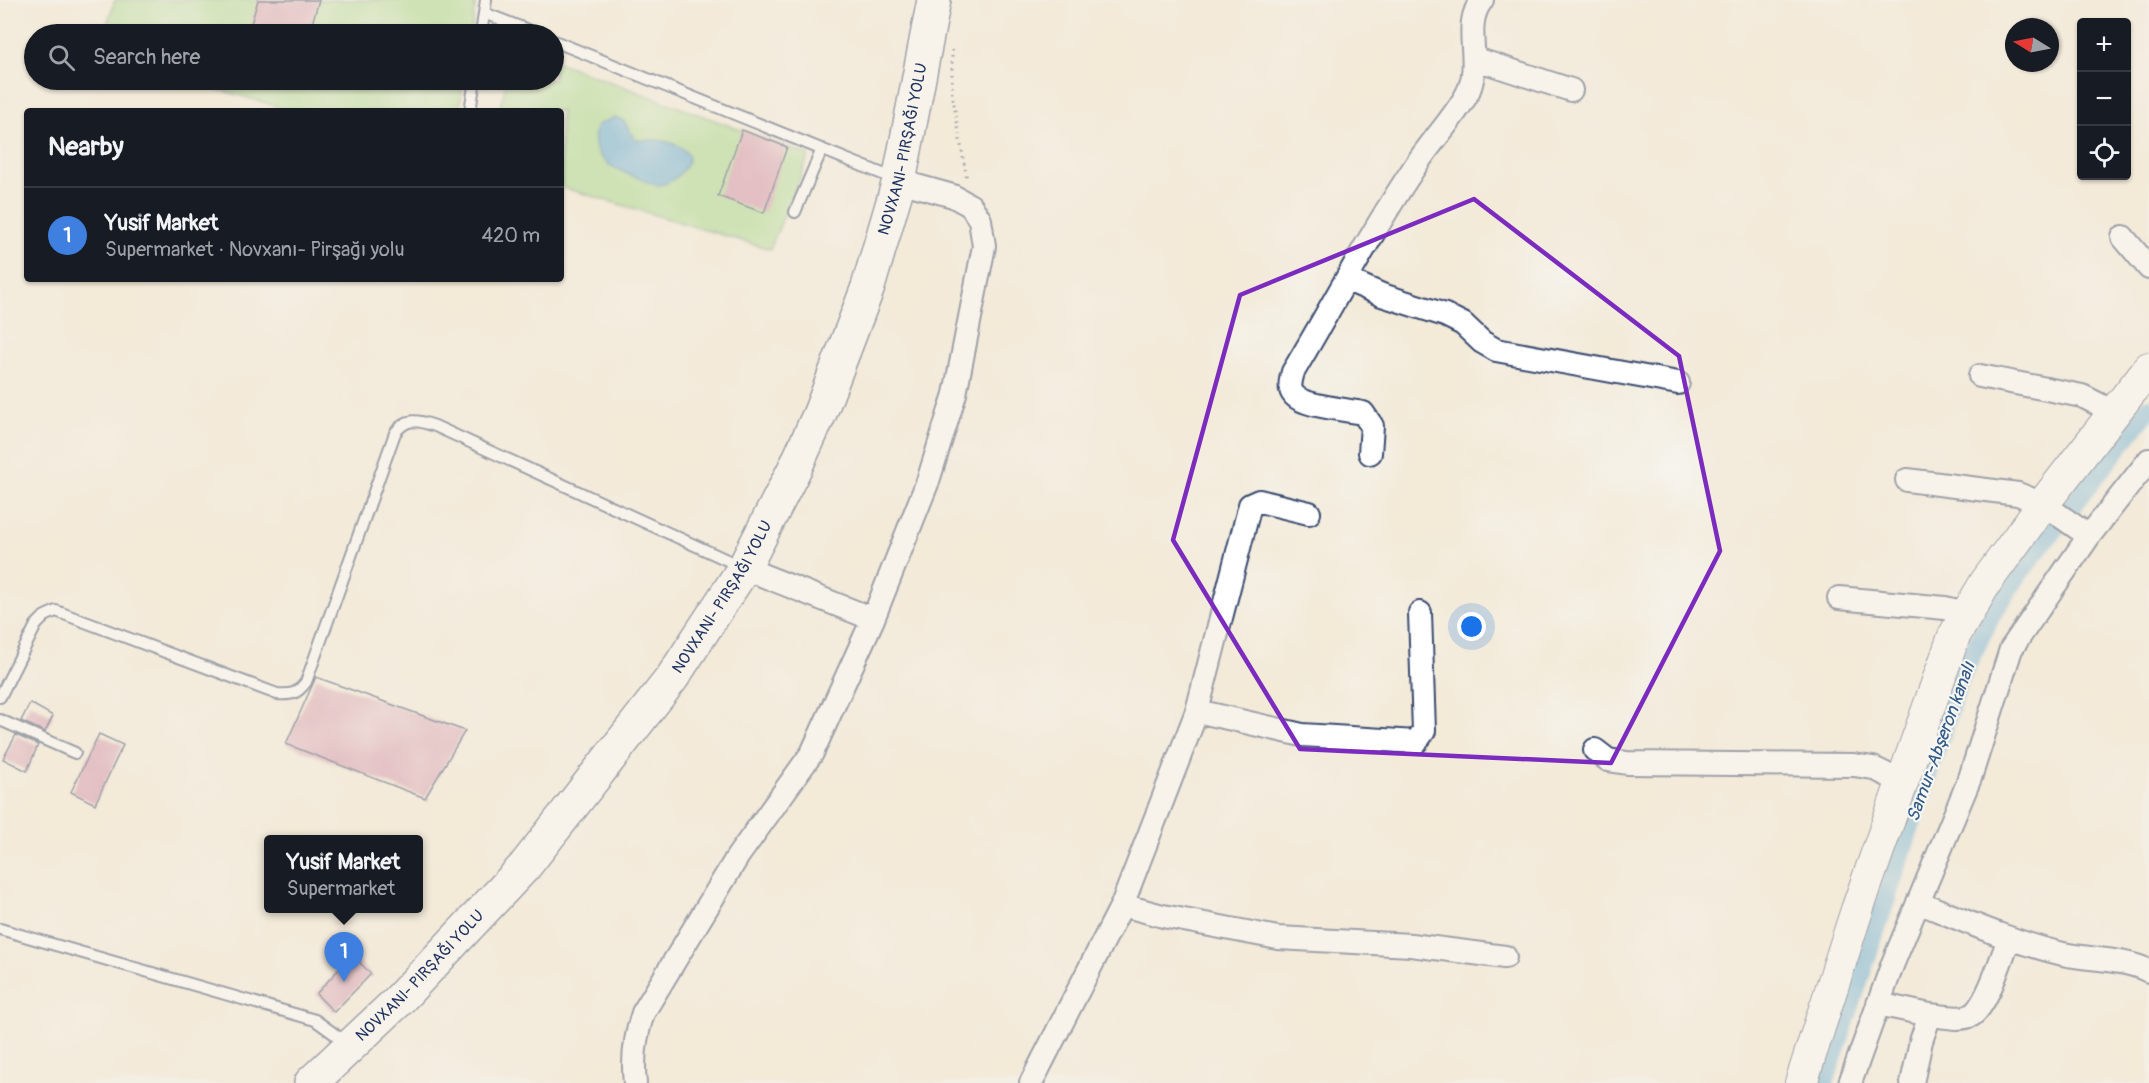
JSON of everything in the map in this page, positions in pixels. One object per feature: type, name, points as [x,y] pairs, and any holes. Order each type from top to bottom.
[{"type":"main road","points":[[311,1083],[397,1002],[545,842],[672,678],[744,568],[796,466],[849,343],[899,181],[934,0]]},
{"type":"street","points":[[1370,453],[1372,426],[1363,413],[1307,402],[1294,396],[1290,388],[1293,372],[1411,172],[1466,96],[1476,59],[1471,25],[1475,8],[1482,0]]},
{"type":"street","points":[[1476,59],[1571,90]]},
{"type":"street","points":[[634,1083],[635,1036],[644,1013],[738,856],[812,753],[873,619],[928,481],[955,394],[984,246],[980,220],[971,206],[953,195],[899,181]]},
{"type":"street","points":[[2123,237],[2149,268]]},
{"type":"street","points":[[1348,280],[1402,302],[1445,315],[1463,324],[1482,342],[1496,350],[1678,383]]},
{"type":"street","points":[[1801,1083],[1945,657],[1966,613],[2043,504],[2149,368]]},
{"type":"street","points":[[1980,376],[2082,396],[2114,412]]},
{"type":"street","points":[[1850,1083],[1918,902],[1970,778],[2011,649],[2089,536],[2149,460]]},
{"type":"street","points":[[1907,480],[1998,490],[2043,504],[2089,536]]},
{"type":"street","points":[[1031,1083],[1122,905],[1197,711],[1250,505],[1259,501],[1309,513]]},
{"type":"street","points":[[744,568],[873,619]]},
{"type":"street","points":[[1839,597],[1945,608],[1966,613]]},
{"type":"street","points":[[1197,711],[1302,735],[1416,742],[1424,731],[1420,613]]},
{"type":"street","points":[[1595,750],[1608,760],[1628,763],[1854,765],[1873,768],[1902,782]]},
{"type":"street","points":[[1918,902],[2009,939],[2064,954],[2148,964]]},
{"type":"street","points":[[1122,905],[1163,916],[1278,938],[1411,945],[1505,957]]},
{"type":"street","points":[[1878,1004],[1930,1015],[1960,1018],[1972,1014],[1985,998],[2009,939]]},
{"type":"street","points":[[1912,1083],[1921,1041],[1930,1015]]},
{"type":"lane","points":[[482,24],[486,0]]},
{"type":"lane","points":[[484,13],[512,24]]},
{"type":"lane","points":[[564,45],[899,181]]},
{"type":"lane","points":[[470,108],[473,90]]},
{"type":"lane","points":[[795,212],[822,149]]},
{"type":"lane","points":[[0,697],[36,625],[45,616],[56,611],[277,694],[290,695],[299,692],[306,682],[395,433],[401,424],[411,420],[435,426],[744,568]]},
{"type":"lane","points":[[0,720],[75,753]]},
{"type":"lane","points":[[0,929],[315,1020],[329,1028],[349,1045]]},
{"type":"path","points":[[952,41],[952,93],[971,206]]},
{"type":"highlighted area","points":[[1474,199],[1679,356],[1720,551],[1611,763],[1300,749],[1173,540],[1240,295]]},
{"type":"green space","points":[[115,0],[476,0],[472,24],[107,24]]},
{"type":"green space","points":[[564,65],[809,155],[770,249],[564,188],[564,108],[500,108],[504,90],[564,90]]},
{"type":"green space","points":[[221,90],[462,90],[459,108],[283,108]]},
{"type":"water","points":[[615,117],[624,121],[635,140],[665,141],[684,150],[689,156],[682,171],[673,180],[655,185],[620,171],[604,161],[595,146],[597,125]]},
{"type":"building","points":[[258,0],[319,0],[312,24],[251,24]]},
{"type":"building","points":[[742,130],[787,147],[764,213],[718,196]]},
{"type":"building","points":[[316,677],[465,731],[425,798],[286,744]]},
{"type":"building","points":[[30,703],[53,716],[45,732],[21,721]]},
{"type":"building","points":[[99,734],[123,745],[95,804],[71,792]]},
{"type":"building","points":[[16,735],[38,745],[27,771],[3,759]]},
{"type":"building","points":[[352,955],[371,974],[334,1012],[316,994]]},
{"type":"waterway","name":"Samur-Abşeron kanalı","points":[[1824,1083],[1960,678],[1991,615],[2019,573],[2149,408]]},
{"type":"place","name":"Yusif Market","points":[[344,982]]}]
